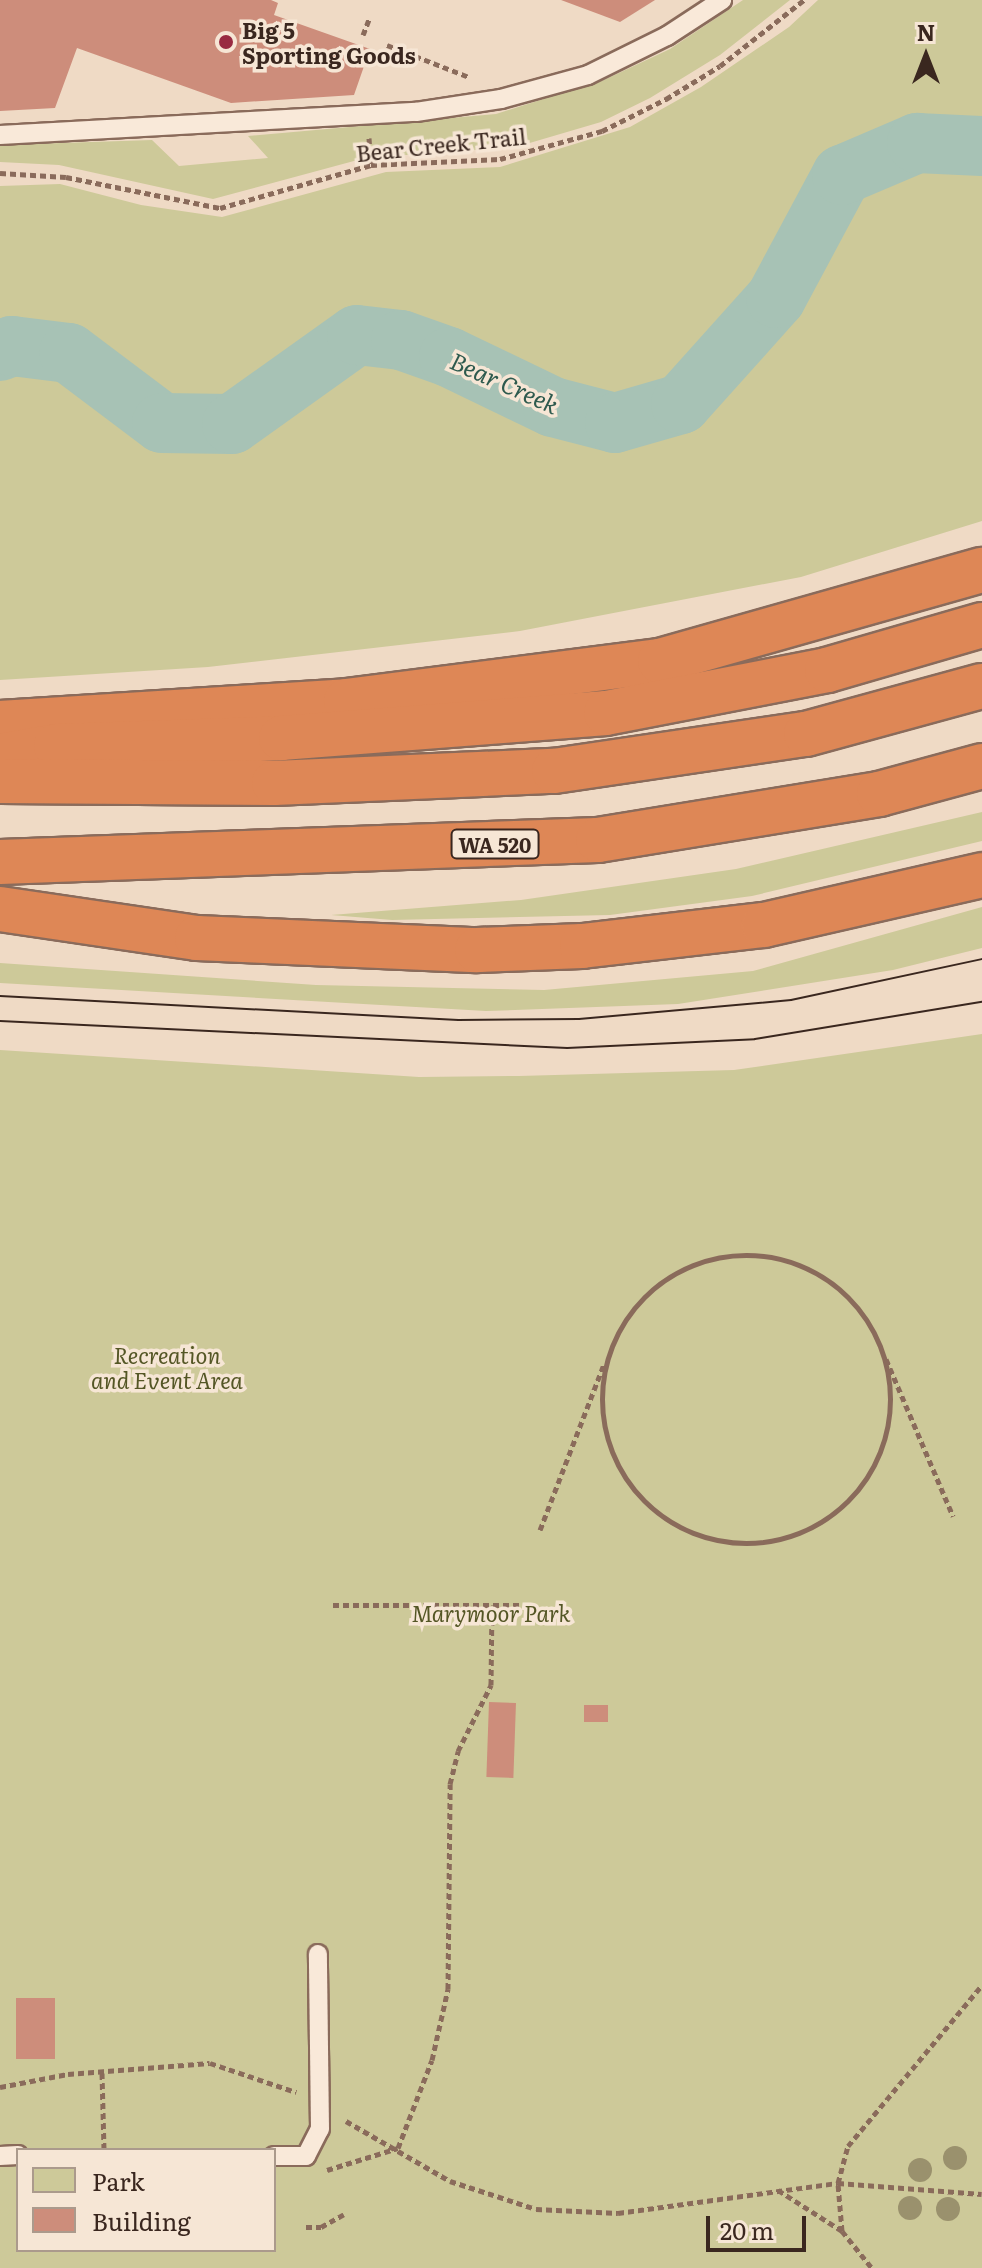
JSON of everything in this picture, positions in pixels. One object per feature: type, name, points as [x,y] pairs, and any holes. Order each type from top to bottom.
[{"type":"highway","points":[[0,723],[346,701],[660,661],[982,570]]},
{"type":"highway","points":[[0,756],[56,746],[281,738],[606,713],[827,670],[982,625]]},
{"type":"highway","points":[[0,781],[274,783],[554,771],[806,734],[982,686]]},
{"type":"highway","name":"WA 520","points":[[0,862],[598,840],[879,794],[982,766]]},
{"type":"highway","points":[[0,909],[197,938],[477,950],[582,946],[764,925],[982,875]]},
{"type":"lane","points":[[0,135],[416,112],[501,99],[588,75],[667,36],[722,0]]},
{"type":"lane","points":[[276,2156],[306,2156],[320,2129],[318,1954]]},
{"type":"path","name":"Bear Creek Trail","points":[[0,173],[66,177],[220,208],[371,165],[500,159],[602,131],[720,66],[804,0]]},
{"type":"path","points":[[363,35],[370,17]]},
{"type":"path","points":[[387,45],[474,79]]},
{"type":"path","points":[[369,128],[371,165]]},
{"type":"path","points":[[540,1530],[610,1349],[634,1308],[670,1277],[713,1259],[745,1256],[791,1263],[833,1285],[865,1319],[953,1516]]},
{"type":"path","points":[[610,1349],[601,1411],[611,1453],[624,1478],[643,1501],[677,1526],[704,1538],[746,1544],[789,1537],[816,1525],[839,1509],[868,1476],[885,1437],[890,1409],[880,1347]]},
{"type":"path","points":[[333,1605],[521,1605]]},
{"type":"path","points":[[322,2170],[338,2170],[398,2148],[432,2060],[448,1989],[450,1784],[458,1751],[491,1685],[492,1605]]},
{"type":"path","points":[[842,2231],[838,2183],[848,2146],[982,1985]]},
{"type":"path","points":[[0,2087],[20,2079],[210,2063],[289,2088],[320,2108],[398,2148],[450,2181],[536,2209],[618,2213],[838,2183],[982,2194]]},
{"type":"path","points":[[102,2073],[104,2148]]},
{"type":"path","points":[[778,2190],[842,2231],[872,2268]]},
{"type":"path","points":[[306,2227],[321,2227],[344,2214]]},
{"type":"green space","points":[[743,0],[790,0],[720,55],[650,98],[601,122],[516,147],[365,158],[213,199],[59,165],[0,162],[0,145],[152,140],[179,166],[268,158],[248,136],[496,114],[604,80],[670,49]]},
{"type":"green space","points":[[818,0],[982,0],[982,521],[801,577],[520,631],[208,667],[0,680],[0,186],[60,184],[141,205],[222,217],[386,172],[500,167],[630,127],[701,87],[789,27]]},
{"type":"green space","points":[[982,812],[982,841],[752,896],[610,915],[392,920],[331,915],[521,900],[736,869]]},
{"type":"green space","points":[[982,907],[982,948],[893,970],[678,1004],[486,1011],[0,983],[0,963],[316,985],[544,990],[753,971]]},
{"type":"green space","name":"Marymoor Park","points":[[982,1034],[982,2268],[0,2268],[0,1050],[419,1077],[734,1070]]},
{"type":"building","points":[[0,0],[271,0],[278,3],[274,15],[370,49],[354,95],[231,103],[77,48],[55,108],[0,111]]},
{"type":"building","points":[[561,0],[655,0],[620,22]]},
{"type":"building","points":[[489,1702],[516,1703],[513,1778],[486,1777]]},
{"type":"building","points":[[584,1705],[608,1705],[608,1722],[584,1722]]},
{"type":"building","points":[[16,1998],[55,1998],[55,2059],[16,2059]]},
{"type":"waterway","name":"Bear Creek","points":[[0,351],[12,346],[69,353],[162,423],[232,424],[357,335],[401,340],[449,357],[553,407],[615,423],[681,404],[776,298],[842,175],[917,143],[982,146]]},
{"type":"tram line","points":[[0,996],[458,1020],[579,1019],[791,1000],[982,959]]},
{"type":"tram line","points":[[0,1021],[567,1048],[755,1039],[982,1002]]},
{"type":"place","name":"Big 5 Sporting Goods","points":[[226,42]]},
{"type":"park label","name":"Recreation and Event Area","points":[[167,1366]]}]
